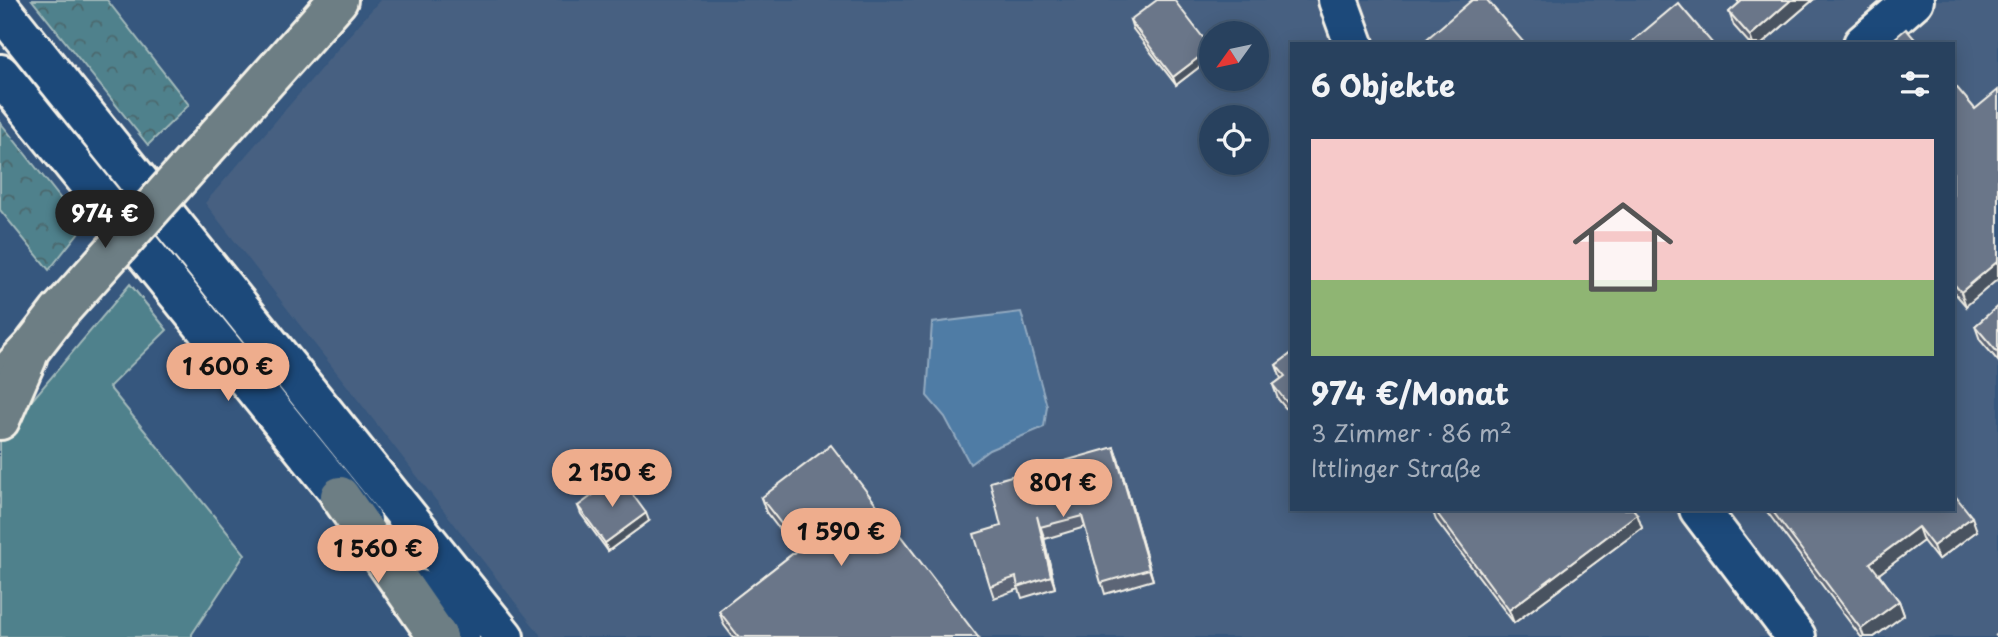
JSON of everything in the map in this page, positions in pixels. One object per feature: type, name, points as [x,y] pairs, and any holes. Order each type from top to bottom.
[{"type":"highway","points":[[227,124],[260,61],[313,0]]},
{"type":"highway","points":[[0,381],[338,0]]},
{"type":"highway","points":[[0,420],[32,347]]},
{"type":"highway","points":[[340,496],[438,637]]},
{"type":"street","points":[[1338,0],[1352,42]]},
{"type":"street","points":[[1865,42],[1914,0]]},
{"type":"street","points":[[0,8],[504,637]]},
{"type":"street","points":[[0,74],[340,496],[460,637]]},
{"type":"street","points":[[1701,511],[1796,637]]},
{"type":"shaded area","points":[[380,0],[1998,0],[1998,637],[542,637],[205,203]]},
{"type":"shaded area","points":[[1021,312],[1047,406],[1044,427],[989,450],[970,464],[945,417],[927,396],[932,323]]},
{"type":"green space","points":[[32,0],[107,0],[189,105],[148,145]]},
{"type":"green space","points":[[0,122],[83,227],[49,270],[0,210]]},
{"type":"green space","points":[[130,284],[167,330],[109,387],[245,554],[192,637],[0,637],[0,438]]},
{"type":"building","points":[[1157,0],[1174,0],[1199,32],[1199,57],[1173,77],[1130,20]]},
{"type":"building","points":[[1472,0],[1487,0],[1523,42],[1423,42]]},
{"type":"building","points":[[1743,0],[1791,0],[1750,36],[1729,12]]},
{"type":"building","points":[[1678,3],[1711,42],[1631,42]]},
{"type":"building","points":[[1906,29],[1917,42],[1890,42]]},
{"type":"building","points":[[1955,85],[1975,109],[1998,90],[1998,261],[1961,292],[1955,285]]},
{"type":"building","points":[[1998,306],[1998,353],[1975,326]]},
{"type":"building","points":[[1290,354],[1290,406],[1273,385],[1285,376],[1276,365]]},
{"type":"building","points":[[831,445],[978,637],[739,637],[719,611],[800,548],[761,498]]},
{"type":"building","points":[[1114,447],[1149,569],[1101,583],[1082,516],[1040,527],[1037,516],[1051,576],[1018,587],[1016,577],[990,586],[974,534],[1001,526],[990,482]]},
{"type":"building","points":[[619,476],[646,513],[605,543],[578,506]]},
{"type":"building","points":[[1955,496],[1972,517],[1933,546],[1918,527],[1870,563],[1899,601],[1861,629],[1772,511],[1955,511]]},
{"type":"building","points":[[1435,511],[1635,511],[1637,514],[1509,610]]}]
